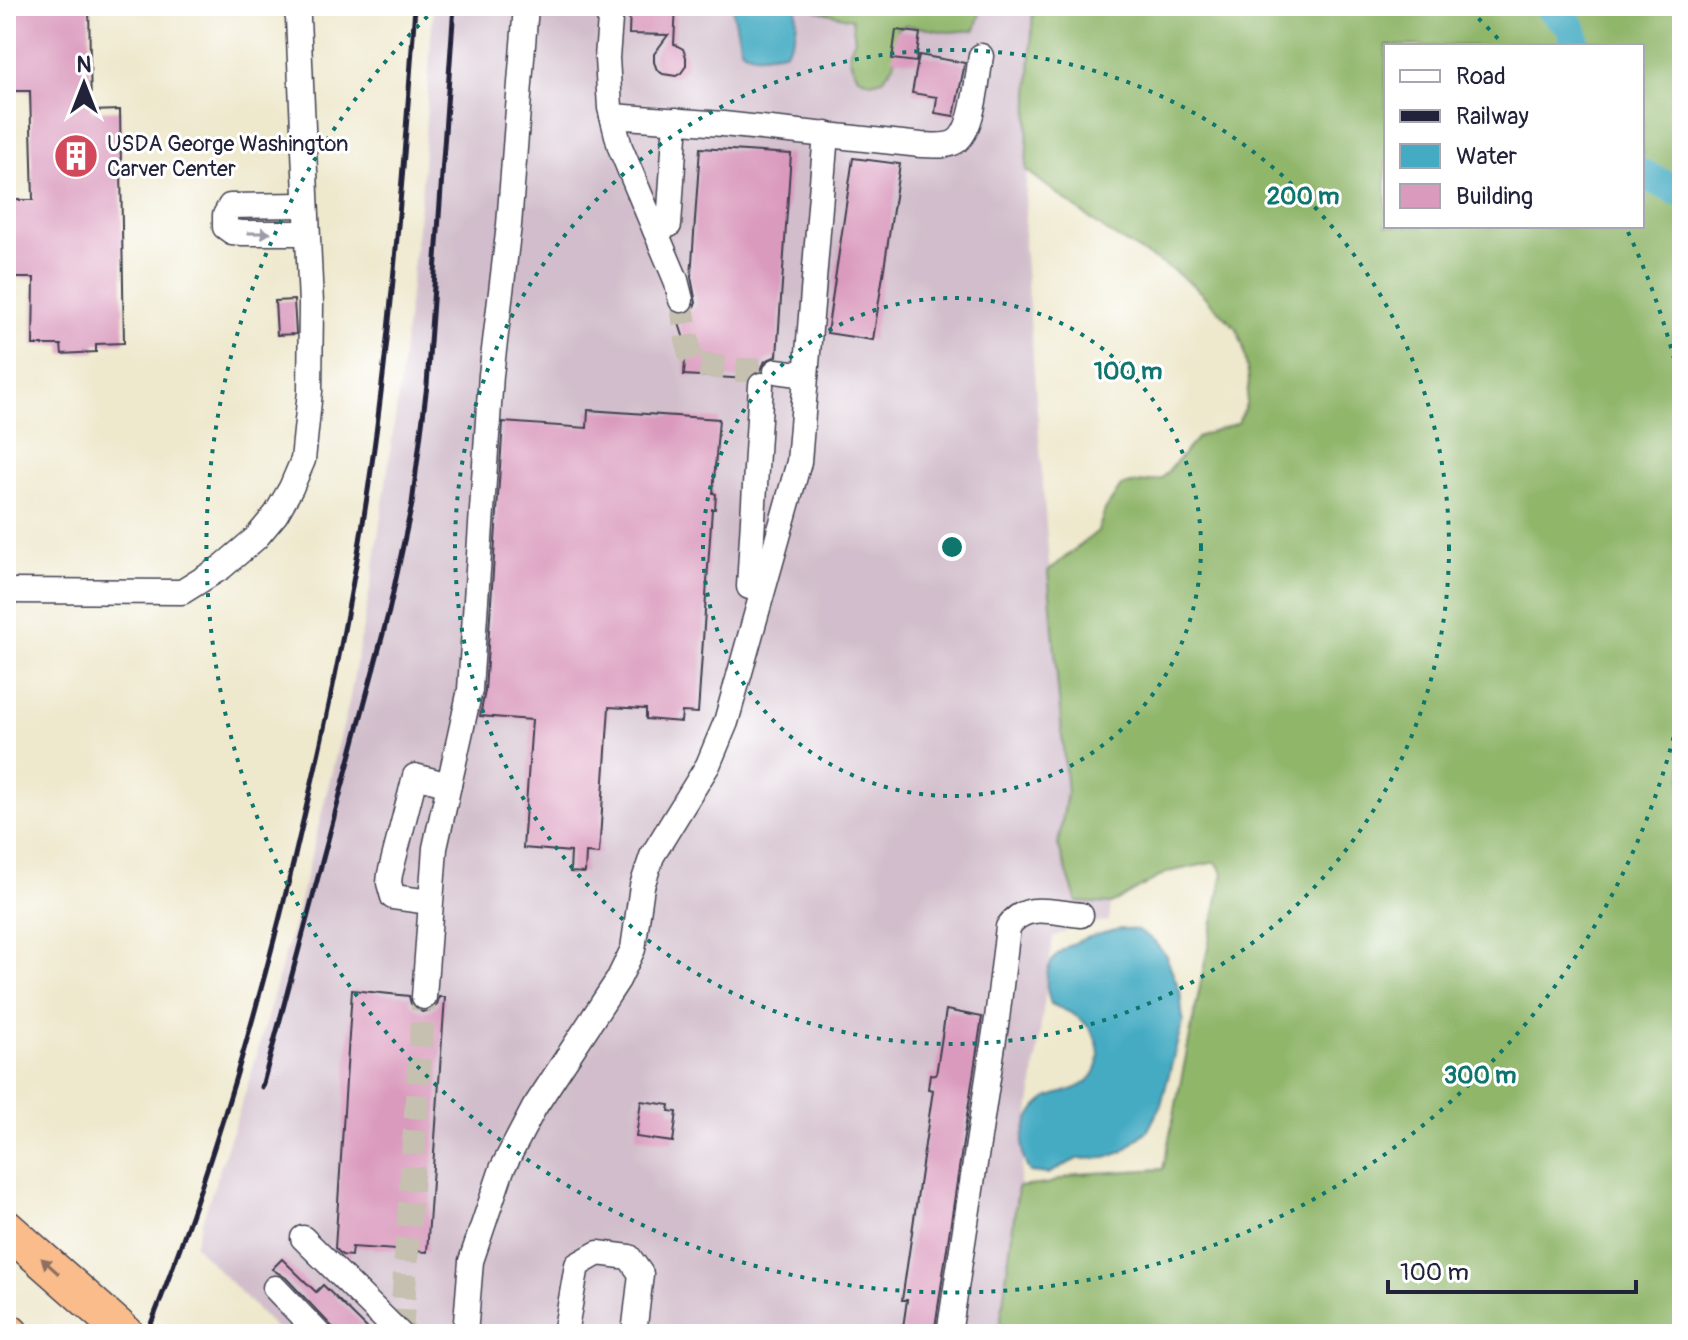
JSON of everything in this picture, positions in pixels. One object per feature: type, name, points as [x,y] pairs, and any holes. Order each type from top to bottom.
[{"type":"highway","points":[[6,1228],[126,1334]]},
{"type":"highway","points":[[6,1330],[11,1334]]},
{"type":"lane","points":[[6,591],[182,592],[222,567],[256,538],[276,514],[291,488],[303,460],[308,432],[311,304],[295,6]]},
{"type":"lane","points":[[424,997],[435,848],[470,690],[491,375],[509,225],[526,6]]},
{"type":"lane","points":[[611,6],[607,84],[612,116],[620,147],[681,300]]},
{"type":"lane","points":[[612,116],[921,145],[951,145],[961,139],[969,120],[981,56]]},
{"type":"lane","points":[[655,230],[669,225],[676,120]]},
{"type":"lane","points":[[465,1334],[471,1261],[502,1169],[534,1108],[618,980],[633,949],[646,870],[708,765],[726,722],[799,462],[826,134]]},
{"type":"lane","points":[[306,205],[230,206],[225,215],[225,227],[242,233],[307,233]]},
{"type":"lane","points":[[761,590],[749,587],[768,378],[806,375]]},
{"type":"lane","points":[[430,902],[393,897],[390,874],[415,776],[449,785]]},
{"type":"lane","points":[[949,1334],[1008,927],[1016,915],[1027,911],[1081,915]]},
{"type":"lane","points":[[303,1238],[400,1334]]},
{"type":"lane","points":[[565,1334],[577,1265],[598,1253],[629,1257],[641,1274],[634,1334]]},
{"type":"lane","points":[[275,1288],[319,1334]]},
{"type":"shaded area","points":[[433,6],[1033,6],[1024,243],[1067,793],[1058,845],[1077,901],[1111,904],[1109,921],[1077,926],[1053,937],[999,1334],[281,1334],[194,1245],[247,1087],[298,909],[349,702],[373,572],[399,390],[421,196]]},
{"type":"green space","points":[[813,6],[982,6],[975,30],[948,32],[906,25],[898,28],[894,64],[883,79],[871,82],[858,77],[851,63],[849,54],[855,40],[852,19],[815,10]]},
{"type":"green space","points":[[1033,6],[1682,6],[1682,1334],[999,1334],[1018,1187],[1047,1184],[1077,1174],[1163,1169],[1223,873],[1216,862],[1168,872],[1111,904],[1077,902],[1058,845],[1067,793],[1048,571],[1098,531],[1105,510],[1121,486],[1161,479],[1199,436],[1238,423],[1246,404],[1249,380],[1243,346],[1236,328],[1194,286],[1106,231],[1026,170]]},
{"type":"water","points":[[732,6],[796,6],[796,30],[792,42],[784,52],[755,55],[745,52],[741,48]]},
{"type":"water","points":[[1119,929],[1138,930],[1153,940],[1166,956],[1180,991],[1183,1021],[1161,1105],[1148,1130],[1122,1152],[1106,1158],[1077,1159],[1048,1174],[1030,1172],[1025,1163],[1023,1144],[1032,1114],[1046,1099],[1087,1082],[1099,1058],[1096,1041],[1086,1025],[1073,1014],[1051,1004],[1048,971],[1053,959],[1062,950],[1088,937]]},
{"type":"building","name":"USDA George Washington Carver Center","points":[[6,6],[89,6],[91,111],[120,110],[124,343],[96,344],[96,352],[62,354],[61,345],[33,345],[34,278],[11,278],[12,200],[33,200],[30,91],[6,91]]},
{"type":"building","points":[[630,6],[676,6],[674,44],[683,49],[686,57],[686,66],[681,73],[676,76],[663,74],[654,62],[654,54],[668,35],[629,34]]},
{"type":"building","points":[[896,30],[920,33],[916,62],[892,59]]},
{"type":"building","points":[[919,55],[965,63],[954,116],[935,113],[937,97],[912,93]]},
{"type":"building","points":[[700,148],[791,154],[777,356],[765,361],[761,370],[748,379],[684,375],[686,345],[676,314],[685,314],[696,303],[691,277]]},
{"type":"building","points":[[853,158],[900,164],[873,340],[827,333]]},
{"type":"building","points":[[294,300],[296,334],[277,335],[275,301]]},
{"type":"building","points":[[588,410],[719,419],[713,493],[716,494],[715,509],[712,509],[698,713],[682,712],[681,722],[646,719],[646,709],[609,707],[599,854],[586,853],[585,873],[570,872],[571,852],[523,848],[532,720],[480,716],[485,691],[503,422],[587,428]]},
{"type":"building","points":[[352,990],[409,996],[411,1004],[422,1012],[437,1005],[439,997],[445,997],[427,1252],[352,1247],[351,1256],[342,1255],[335,1248]]},
{"type":"building","points":[[946,1010],[982,1017],[934,1334],[902,1334],[907,1300],[902,1300],[933,1090],[928,1089],[930,1074],[936,1075]]},
{"type":"building","points":[[641,1101],[670,1105],[669,1111],[677,1112],[673,1142],[636,1137]]},
{"type":"building","points":[[282,1259],[316,1292],[323,1285],[373,1334],[339,1334],[286,1278],[272,1269]]},
{"type":"waterway","points":[[1549,6],[1570,27],[1575,44]]},
{"type":"waterway","points":[[1644,175],[1682,193]]},
{"type":"tunnel","points":[[681,300],[694,364],[776,371]]},
{"type":"tunnel","points":[[401,1334],[424,997]]},
{"type":"railway","points":[[147,1334],[195,1204],[257,1006],[340,654],[380,401],[400,204],[415,6]]},
{"type":"railway","points":[[262,1087],[389,611],[412,504],[427,385],[454,6]]},
{"type":"place","name":"USDA George Washington Carver Center","points":[[76,156]]}]
